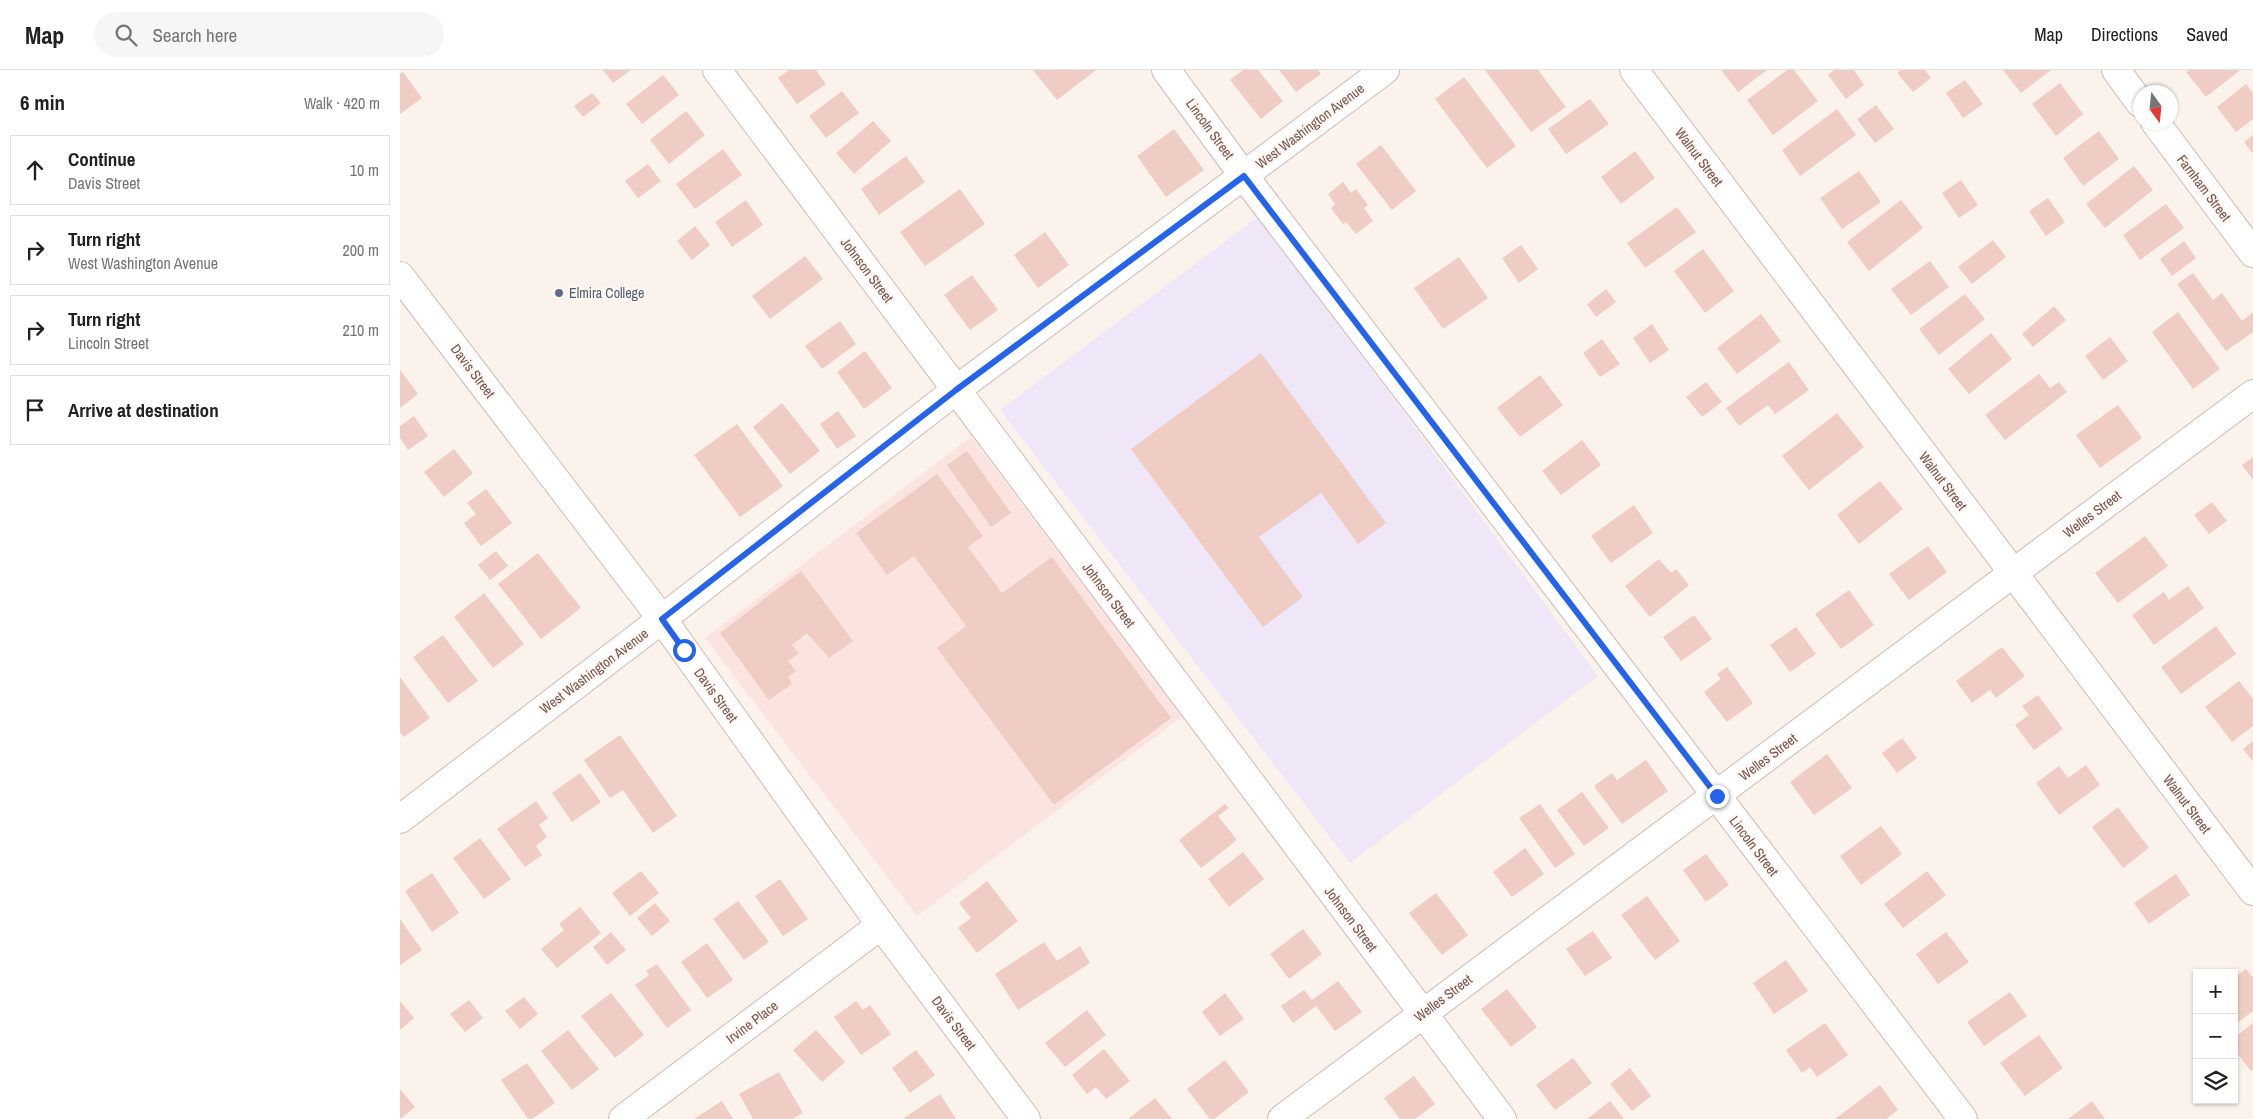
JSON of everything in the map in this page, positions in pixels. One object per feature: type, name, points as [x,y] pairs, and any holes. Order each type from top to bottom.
[{"type":"street","name":"Johnson Street","points":[[717,70],[1502,1119]]},
{"type":"street","name":"Lincoln Street","points":[[1166,70],[1244,176],[1963,1119]]},
{"type":"street","name":"West Washington Avenue","points":[[400,819],[662,619],[956,390],[1385,70]]},
{"type":"street","name":"Walnut Street","points":[[1634,70],[2012,574],[2253,891]]},
{"type":"street","points":[[2116,70],[2133,93]]},
{"type":"street","name":"Farnham Street","points":[[2161,130],[2253,253]]},
{"type":"street","name":"Davis Street","points":[[402,281],[662,619],[881,925],[1026,1119]]},
{"type":"street","name":"Welles Street","points":[[1282,1119],[2253,394]]},
{"type":"street","name":"Irvine Place","points":[[623,1119],[881,925]]},
{"type":"shaded area","points":[[1259,216],[1598,676],[1350,863],[1000,410]]},
{"type":"shaded area","points":[[971,437],[1183,716],[917,916],[705,638]]},
{"type":"building","points":[[603,70],[631,70],[613,83]]},
{"type":"building","points":[[789,70],[816,70],[826,84],[797,104],[778,78]]},
{"type":"building","points":[[1033,70],[1096,70],[1057,100]]},
{"type":"building","points":[[1243,70],[1258,70],[1283,101],[1261,119],[1230,80]]},
{"type":"building","points":[[1279,70],[1318,70],[1321,74],[1296,92]]},
{"type":"building","points":[[1485,70],[1538,70],[1566,107],[1531,132]]},
{"type":"building","points":[[1721,70],[1767,70],[1738,92]]},
{"type":"building","points":[[1787,70],[1794,70],[1818,101],[1773,135],[1747,100]]},
{"type":"building","points":[[1834,70],[1854,70],[1864,85],[1846,99],[1828,75]]},
{"type":"building","points":[[1901,70],[1925,70],[1931,78],[1913,92],[1897,73]]},
{"type":"building","points":[[2003,70],[2051,70],[2021,93]]},
{"type":"building","points":[[2189,70],[2239,71],[2206,97],[2186,72]]},
{"type":"building","points":[[403,72],[422,98],[400,114],[400,74]]},
{"type":"building","points":[[663,75],[679,95],[642,124],[626,104]]},
{"type":"building","points":[[1464,77],[1516,146],[1487,168],[1435,99]]},
{"type":"building","points":[[1965,80],[1983,104],[1963,118],[1946,93]]},
{"type":"building","points":[[2060,83],[2083,114],[2056,136],[2032,104]]},
{"type":"building","points":[[2246,84],[2253,93],[2253,119],[2236,132],[2217,107]]},
{"type":"building","points":[[842,91],[859,113],[826,138],[809,116]]},
{"type":"building","points":[[592,93],[601,103],[583,117],[574,106]]},
{"type":"building","points":[[1590,99],[1609,124],[1566,154],[1548,129]]},
{"type":"building","points":[[1876,105],[1894,129],[1875,143],[1857,119]]},
{"type":"building","points":[[1837,109],[1856,135],[1800,176],[1782,150]]},
{"type":"building","points":[[686,111],[705,135],[669,164],[650,140]]},
{"type":"building","points":[[873,121],[891,141],[854,174],[836,153]]},
{"type":"building","points":[[1174,129],[1204,170],[1166,197],[1137,156]]},
{"type":"building","points":[[2099,131],[2119,159],[2083,186],[2063,158]]},
{"type":"building","points":[[2253,135],[2253,154],[2244,142]]},
{"type":"building","points":[[1381,145],[1416,191],[1392,210],[1356,164]]},
{"type":"building","points":[[723,149],[742,175],[695,209],[676,184]]},
{"type":"building","points":[[1635,151],[1655,178],[1621,204],[1601,177]]},
{"type":"building","points":[[906,156],[925,182],[879,215],[861,189]]},
{"type":"building","points":[[648,164],[661,181],[638,198],[625,181]]},
{"type":"building","points":[[2134,166],[2153,190],[2105,228],[2086,204]]},
{"type":"building","points":[[1859,171],[1881,202],[1842,229],[1820,198]]},
{"type":"building","points":[[1961,180],[1978,205],[1959,218],[1942,193]]},
{"type":"building","points":[[1343,182],[1351,193],[1356,189],[1368,205],[1364,208],[1373,221],[1356,234],[1346,222],[1343,224],[1331,208],[1335,204],[1328,194]]},
{"type":"building","points":[[960,189],[985,224],[925,266],[900,232]]},
{"type":"building","points":[[2048,198],[2065,222],[2046,236],[2029,211]]},
{"type":"building","points":[[746,200],[763,225],[732,247],[715,222]]},
{"type":"building","points":[[1901,200],[1923,228],[1869,271],[1847,242]]},
{"type":"building","points":[[2166,204],[2184,228],[2140,260],[2123,235]]},
{"type":"building","points":[[1677,207],[1696,232],[1645,268],[1627,243]]},
{"type":"building","points":[[695,226],[710,245],[692,260],[677,241]]},
{"type":"building","points":[[1045,232],[1069,265],[1038,288],[1014,255]]},
{"type":"building","points":[[1993,240],[2006,257],[1972,284],[1958,267]]},
{"type":"building","points":[[2184,241],[2196,258],[2172,276],[2160,259]]},
{"type":"building","points":[[1521,245],[1538,269],[1519,283],[1502,258]]},
{"type":"building","points":[[1703,249],[1734,291],[1705,313],[1674,271]]},
{"type":"building","points":[[805,256],[823,279],[770,319],[752,296]]},
{"type":"building","points":[[1459,257],[1488,298],[1443,329],[1414,288]]},
{"type":"building","points":[[1930,261],[1949,287],[1911,315],[1891,289]]},
{"type":"building","points":[[2193,273],[2213,300],[2222,293],[2242,321],[2253,312],[2253,332],[2226,351],[2177,284]]},
{"type":"building","points":[[972,275],[998,310],[970,330],[944,295]]},
{"type":"building","points":[[1606,289],[1616,302],[1596,317],[1587,304]]},
{"type":"building","points":[[1965,294],[1985,319],[1939,355],[1919,329]]},
{"type":"building","points":[[2054,306],[2066,320],[2033,347],[2022,334]]},
{"type":"building","points":[[2178,312],[2220,369],[2193,389],[2152,332]]},
{"type":"building","points":[[1761,314],[1781,341],[1737,374],[1717,348]]},
{"type":"building","points":[[840,321],[856,344],[822,369],[805,346]]},
{"type":"building","points":[[1652,324],[1669,350],[1650,363],[1633,338]]},
{"type":"building","points":[[1991,333],[2012,359],[1969,394],[1948,369]]},
{"type":"building","points":[[2110,337],[2128,361],[2103,380],[2085,356]]},
{"type":"building","points":[[1602,339],[1620,364],[1600,377],[1583,353]]},
{"type":"building","points":[[865,351],[892,388],[864,409],[837,372]]},
{"type":"building","points":[[1261,353],[1386,523],[1358,544],[1321,493],[1259,537],[1303,597],[1263,627],[1131,449]]},
{"type":"building","points":[[1789,362],[1809,390],[1775,414],[1768,405],[1739,426],[1726,408]]},
{"type":"building","points":[[400,370],[418,394],[400,408]]},
{"type":"building","points":[[2039,374],[2050,388],[2059,382],[2067,392],[2005,440],[1985,415]]},
{"type":"building","points":[[1540,375],[1563,405],[1520,437],[1497,408]]},
{"type":"building","points":[[1706,382],[1722,402],[1702,417],[1686,397]]},
{"type":"building","points":[[782,403],[820,451],[790,474],[753,427]]},
{"type":"building","points":[[2118,405],[2142,438],[2100,468],[2076,435]]},
{"type":"building","points":[[838,411],[856,436],[837,449],[820,424]]},
{"type":"building","points":[[1837,413],[1864,447],[1809,490],[1782,456]]},
{"type":"building","points":[[414,416],[428,436],[408,450],[400,438],[400,426]]},
{"type":"building","points":[[737,424],[783,486],[740,517],[694,455]]},
{"type":"building","points":[[1582,440],[1601,465],[1561,495],[1542,471]]},
{"type":"building","points":[[454,449],[473,473],[444,497],[424,472]]},
{"type":"building","points":[[967,451],[1011,513],[991,527],[947,465]]},
{"type":"building","points":[[2253,457],[2253,480],[2242,465]]},
{"type":"building","points":[[937,474],[983,536],[968,547],[1002,593],[1052,557],[1171,718],[1054,805],[937,648],[966,626],[914,556],[887,575],[856,533]]},
{"type":"building","points":[[1880,481],[1903,509],[1859,544],[1837,515]]},
{"type":"building","points":[[486,489],[512,523],[481,546],[464,523],[476,514],[467,503]]},
{"type":"building","points":[[2212,502],[2227,521],[2209,534],[2194,515]]},
{"type":"building","points":[[1634,505],[1653,533],[1611,563],[1591,536]]},
{"type":"building","points":[[2145,536],[2168,566],[2118,603],[2095,573]]},
{"type":"building","points":[[1928,546],[1947,572],[1909,600],[1889,574]]},
{"type":"building","points":[[496,551],[508,566],[490,580],[478,565]]},
{"type":"building","points":[[538,553],[581,608],[541,639],[498,584]]},
{"type":"building","points":[[1659,559],[1671,573],[1676,569],[1689,585],[1650,617],[1625,586]]},
{"type":"building","points":[[801,571],[853,641],[829,658],[807,633],[792,645],[799,653],[788,661],[796,671],[788,677],[792,684],[769,700],[720,633]]},
{"type":"building","points":[[2188,586],[2204,608],[2154,645],[2132,615],[2164,592],[2169,600]]},
{"type":"building","points":[[1849,590],[1874,625],[1841,649],[1815,614]]},
{"type":"building","points":[[484,593],[524,644],[493,668],[454,617]]},
{"type":"building","points":[[1694,615],[1712,639],[1681,661],[1663,637]]},
{"type":"building","points":[[2216,626],[2236,654],[2181,694],[2161,667]]},
{"type":"building","points":[[1796,627],[1816,654],[1790,672],[1770,645]]},
{"type":"building","points":[[443,635],[478,681],[448,703],[413,657]]},
{"type":"building","points":[[2002,647],[2025,676],[1996,698],[1990,690],[1972,703],[1956,681]]},
{"type":"building","points":[[1727,667],[1753,703],[1727,722],[1704,692],[1721,679],[1717,674]]},
{"type":"building","points":[[400,677],[430,718],[404,737],[400,732]]},
{"type":"building","points":[[2239,681],[2253,699],[2253,726],[2232,742],[2205,707]]},
{"type":"building","points":[[2038,695],[2063,729],[2034,750],[2015,725],[2029,715],[2022,706]]},
{"type":"building","points":[[620,735],[677,816],[653,833],[623,790],[610,798],[584,760]]},
{"type":"building","points":[[1902,738],[1917,758],[1897,773],[1882,753]]},
{"type":"building","points":[[2253,741],[2253,761],[2243,749]]},
{"type":"building","points":[[1827,754],[1852,788],[1814,815],[1790,782]]},
{"type":"building","points":[[1646,760],[1668,791],[1622,824],[1594,786],[1612,773],[1617,780]]},
{"type":"building","points":[[2086,765],[2100,785],[2059,815],[2036,783],[2059,766],[2068,778]]},
{"type":"building","points":[[580,773],[601,802],[572,822],[552,793]]},
{"type":"building","points":[[1582,792],[1609,828],[1584,846],[1557,810]]},
{"type":"building","points":[[536,801],[548,818],[539,825],[547,837],[536,846],[542,855],[525,867],[497,829]]},
{"type":"building","points":[[1225,804],[1229,808],[1218,816],[1237,840],[1201,868],[1179,840]]},
{"type":"building","points":[[1540,804],[1575,854],[1555,868],[1519,818]]},
{"type":"building","points":[[2118,807],[2149,848],[2123,868],[2092,827]]},
{"type":"building","points":[[1881,826],[1902,854],[1861,885],[1840,856]]},
{"type":"building","points":[[480,838],[511,879],[484,899],[453,858]]},
{"type":"building","points":[[1525,848],[1544,874],[1512,897],[1493,872]]},
{"type":"building","points":[[1243,852],[1264,879],[1229,907],[1208,879]]},
{"type":"building","points":[[1706,854],[1729,885],[1706,902],[1683,870]]},
{"type":"building","points":[[641,871],[659,893],[630,916],[612,893]]},
{"type":"building","points":[[1927,871],[1946,895],[1903,928],[1884,904]]},
{"type":"building","points":[[432,873],[459,913],[432,932],[405,891]]},
{"type":"building","points":[[2176,874],[2190,895],[2149,924],[2134,903]]},
{"type":"building","points":[[780,879],[808,919],[783,936],[755,896]]},
{"type":"building","points":[[987,881],[1018,921],[977,953],[958,928],[971,918],[959,903]]},
{"type":"building","points":[[1436,893],[1468,935],[1442,955],[1409,913]]},
{"type":"building","points":[[1647,896],[1680,941],[1655,960],[1621,915]]},
{"type":"building","points":[[738,901],[769,942],[744,960],[713,919]]},
{"type":"building","points":[[655,903],[670,921],[652,936],[637,918]]},
{"type":"building","points":[[580,907],[601,933],[557,968],[541,949],[564,930],[559,924]]},
{"type":"building","points":[[400,919],[422,950],[400,965]]},
{"type":"building","points":[[1303,929],[1322,954],[1289,979],[1270,954]]},
{"type":"building","points":[[1593,931],[1612,958],[1585,976],[1566,949]]},
{"type":"building","points":[[611,932],[626,950],[607,965],[593,947]]},
{"type":"building","points":[[1946,932],[1969,962],[1938,984],[1916,954]]},
{"type":"building","points":[[1044,942],[1057,961],[1080,946],[1090,963],[1018,1010],[995,974]]},
{"type":"building","points":[[707,943],[733,980],[707,998],[681,962]]},
{"type":"building","points":[[1786,960],[1808,991],[1774,1014],[1753,983]]},
{"type":"building","points":[[657,964],[691,1010],[667,1028],[635,985],[649,975],[646,971]]},
{"type":"building","points":[[2246,969],[2253,978],[2253,1011],[2238,1022],[2238,1014],[2238,975]]},
{"type":"building","points":[[1338,981],[1362,1012],[1335,1031],[1316,1006],[1293,1023],[1281,1006],[1304,990],[1312,1000]]},
{"type":"building","points":[[1507,989],[1537,1027],[1511,1047],[1481,1009]]},
{"type":"building","points":[[2010,992],[2027,1016],[1984,1046],[1967,1022]]},
{"type":"building","points":[[611,993],[644,1035],[615,1058],[581,1016]]},
{"type":"building","points":[[1225,993],[1244,1019],[1220,1036],[1202,1012]]},
{"type":"building","points":[[524,997],[538,1014],[520,1029],[505,1011]]},
{"type":"building","points":[[469,1000],[483,1018],[465,1032],[450,1014]]},
{"type":"building","points":[[400,1001],[414,1018],[400,1030]]},
{"type":"building","points":[[856,1001],[863,1010],[870,1005],[891,1034],[861,1055],[834,1017]]},
{"type":"building","points":[[1087,1010],[1106,1035],[1065,1067],[1045,1043]]},
{"type":"building","points":[[1825,1023],[1848,1055],[1817,1077],[1810,1067],[1802,1073],[1786,1050]]},
{"type":"building","points":[[2253,1023],[2253,1069],[2251,1071],[2238,1054],[2238,1035]]},
{"type":"building","points":[[568,1030],[599,1069],[572,1090],[541,1051]]},
{"type":"building","points":[[816,1030],[845,1062],[822,1082],[793,1050]]},
{"type":"building","points":[[2039,1035],[2063,1068],[2025,1096],[2000,1063]]},
{"type":"building","points":[[1104,1049],[1130,1081],[1106,1099],[1096,1087],[1087,1094],[1072,1075]]},
{"type":"building","points":[[916,1050],[935,1075],[910,1093],[892,1068]]},
{"type":"building","points":[[1573,1058],[1592,1083],[1555,1110],[1536,1085]]},
{"type":"building","points":[[1225,1060],[1249,1092],[1214,1119],[1210,1119],[1187,1089]]},
{"type":"building","points":[[527,1063],[555,1103],[532,1119],[528,1119],[501,1080]]},
{"type":"building","points":[[1630,1068],[1651,1096],[1632,1111],[1610,1084]]},
{"type":"building","points":[[779,1072],[803,1113],[792,1119],[753,1119],[739,1094]]},
{"type":"building","points":[[1414,1076],[1435,1104],[1415,1119],[1400,1119],[1384,1098]]},
{"type":"building","points":[[1880,1085],[1898,1110],[1886,1119],[1835,1119]]},
{"type":"building","points":[[400,1089],[415,1107],[400,1119]]},
{"type":"building","points":[[940,1094],[956,1119],[904,1118]]},
{"type":"building","points":[[1155,1098],[1172,1119],[1128,1119]]},
{"type":"building","points":[[722,1101],[733,1119],[694,1119]]},
{"type":"building","points":[[1610,1101],[1624,1119],[1587,1119]]},
{"type":"building","points":[[2092,1101],[2105,1119],[2068,1119]]},
{"type":"place","name":"Elmira College","points":[[559,293]]},
{"type":"route","points":[[684,650],[662,619],[956,390],[1244,176],[1717,796]]}]
